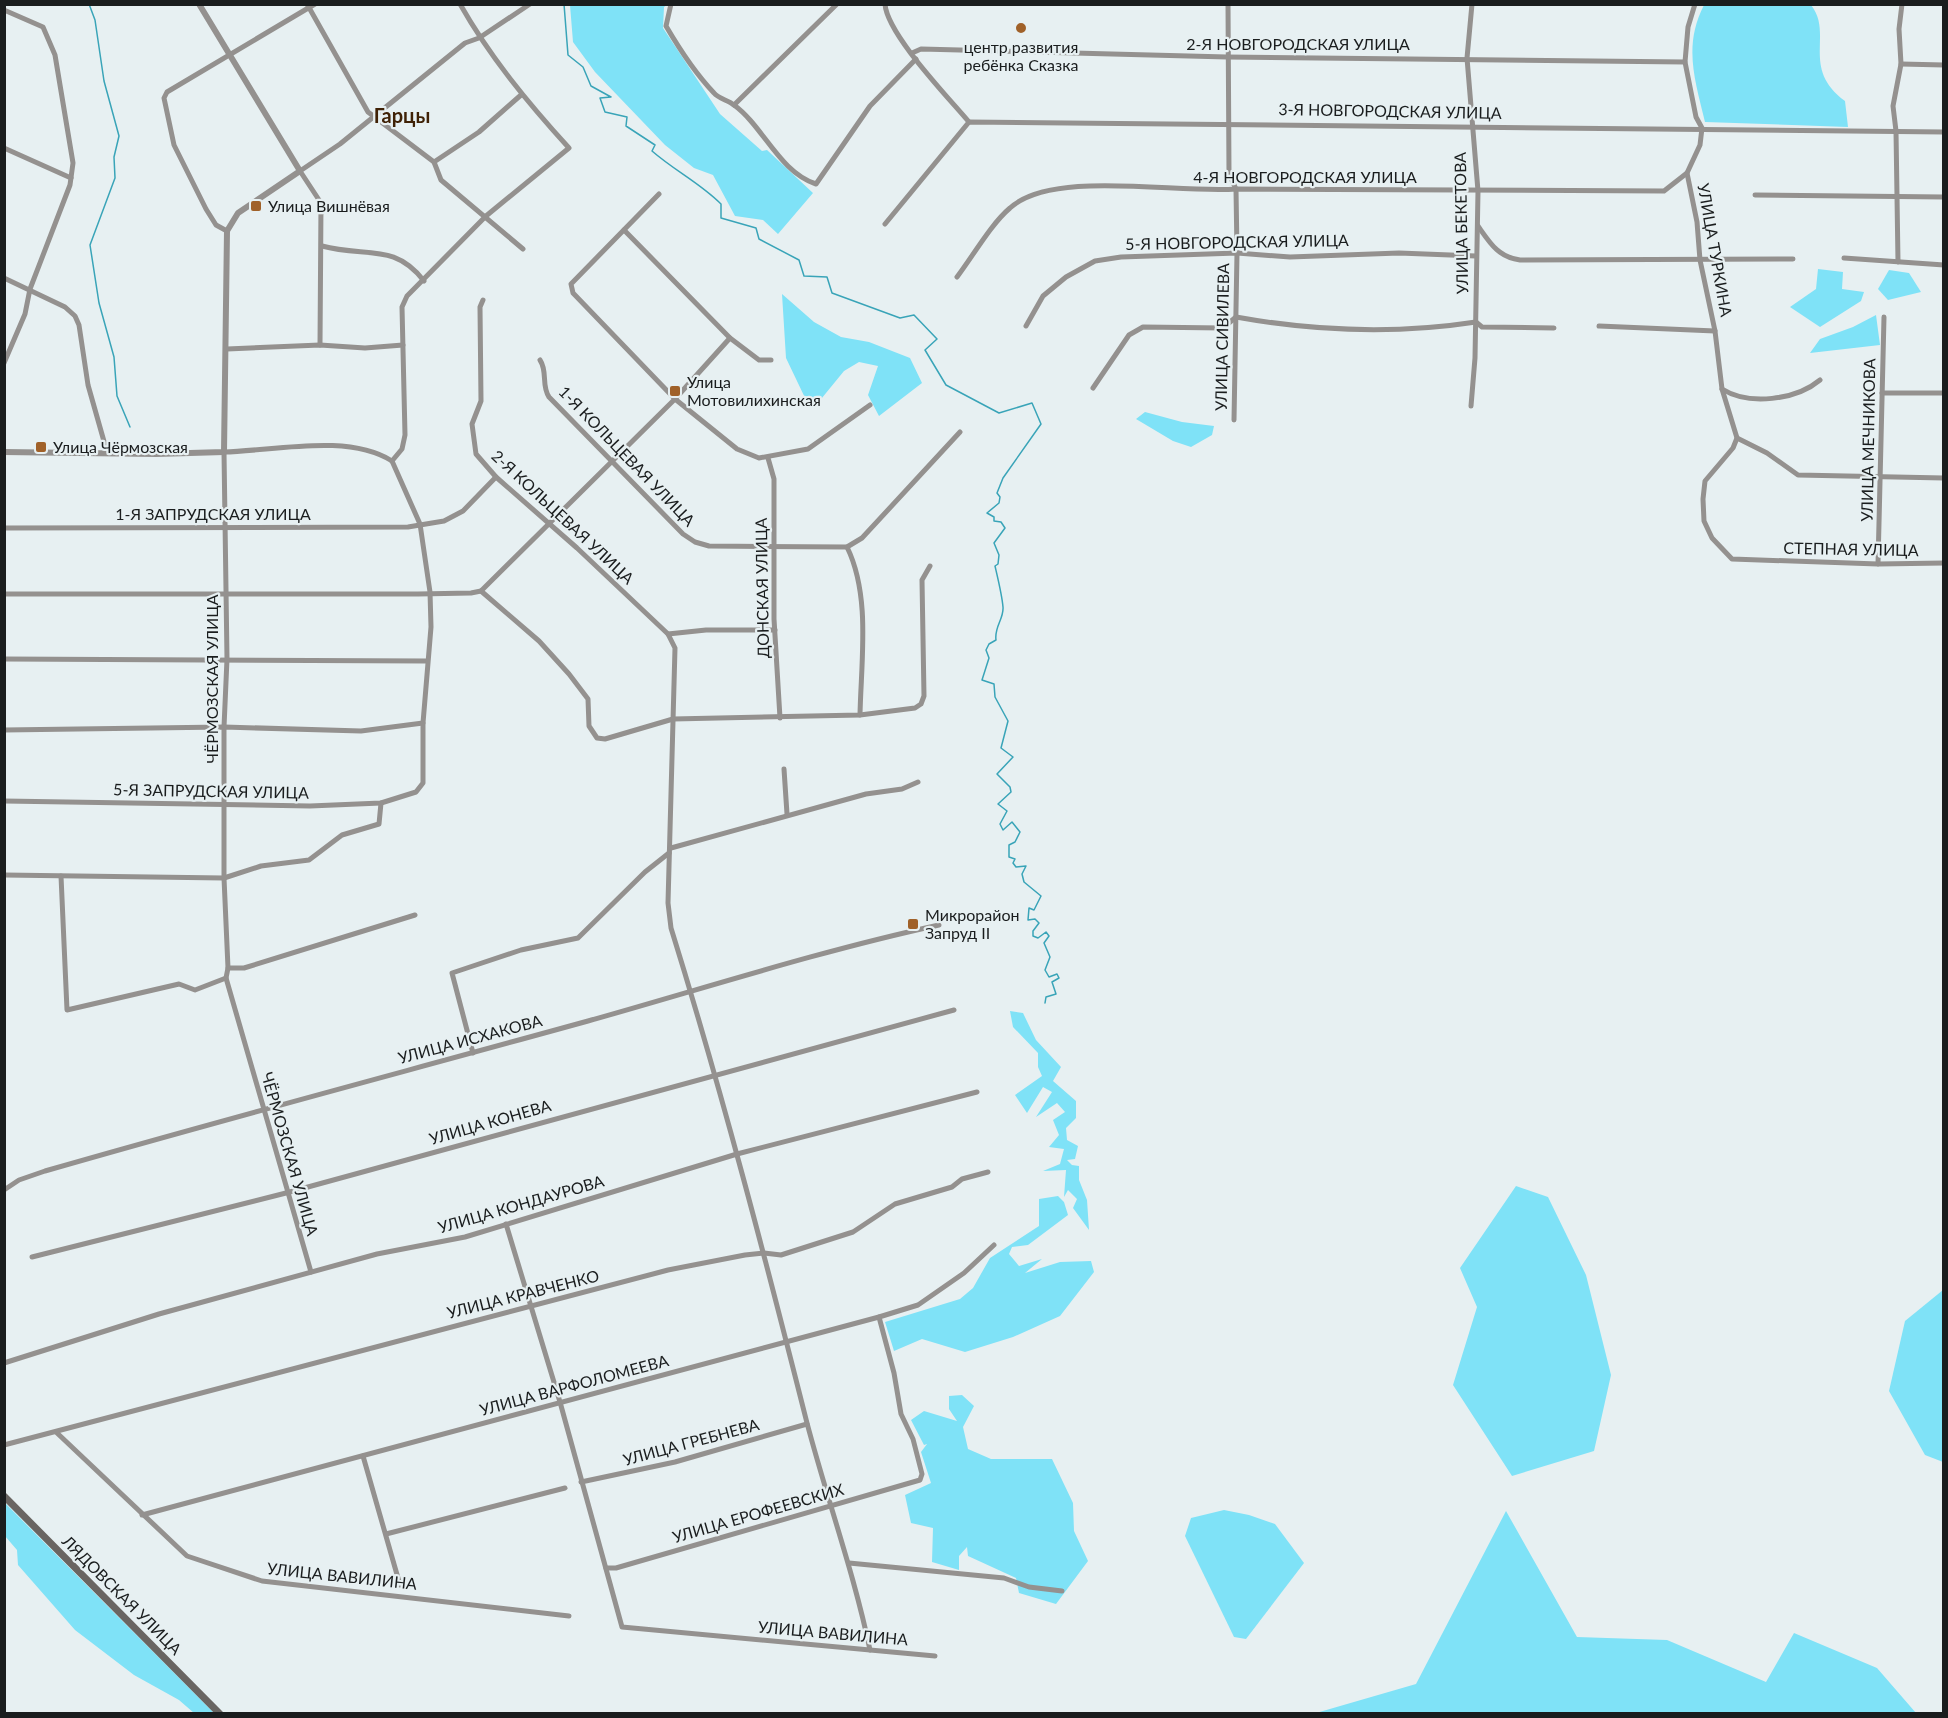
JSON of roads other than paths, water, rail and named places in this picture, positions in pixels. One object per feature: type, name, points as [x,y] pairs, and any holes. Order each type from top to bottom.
[{"type":"main road","name":"ЛЯДОВСКАЯ УЛИЦА","points":[[4,1496],[220,1713]]},
{"type":"street","points":[[199,4],[228,56],[321,203],[320,345]]},
{"type":"street","points":[[315,4],[308,6],[166,92],[164,98],[174,145],[206,209],[216,225],[227,231],[238,213],[373,118],[465,43],[479,38],[530,4]]},
{"type":"street","points":[[392,461],[402,449],[405,435],[402,307],[407,296],[486,216],[569,148],[521,95],[501,64],[479,38],[460,4]]},
{"type":"street","points":[[671,4],[666,26],[682,54],[716,96],[734,105],[787,164],[808,181],[816,184],[870,106],[914,56]]},
{"type":"street","points":[[734,105],[837,4]]},
{"type":"street","points":[[885,4],[887,18],[914,56],[969,122],[885,224]]},
{"type":"street","name":"УЛИЦА СИВИЛЕВА","points":[[1228,4],[1229,174],[1236,189],[1237,254],[1234,420]]},
{"type":"street","name":"УЛИЦА БЕКЕТОВА","points":[[1471,406],[1478,226],[1478,191],[1467,58],[1472,4]]},
{"type":"street","points":[[1695,4],[1688,27],[1685,62],[1696,117],[1702,128]]},
{"type":"street","points":[[1898,262],[1896,131],[1893,106],[1901,64],[1899,29],[1902,4]]},
{"type":"street","points":[[308,6],[373,118],[396,131],[434,162],[441,180],[523,249]]},
{"type":"street","points":[[4,10],[43,27],[55,55],[74,163],[70,186],[30,289],[25,314],[8,344],[4,363]]},
{"type":"street","name":"2-Я НОВГОРОДСКАЯ УЛИЦА","points":[[914,56],[921,49],[1227,57],[1467,58],[1556,63],[1685,62]]},
{"type":"street","points":[[1901,64],[1944,65]]},
{"type":"street","points":[[434,162],[479,132],[521,95]]},
{"type":"street","name":"3-Я НОВГОРОДСКАЯ УЛИЦА","points":[[969,122],[1944,132]]},
{"type":"street","name":"УЛИЦА ТУРКИНА","points":[[1702,128],[1700,145],[1687,173],[1697,222],[1700,260],[1715,331],[1722,389],[1737,438]]},
{"type":"street","points":[[4,148],[71,178]]},
{"type":"street","name":"4-Я НОВГОРОДСКАЯ УЛИЦА","points":[[957,277],[1009,208],[1026,196],[1071,187],[1126,186],[1208,192],[1236,189],[1664,191],[1687,173]]},
{"type":"street","points":[[659,194],[571,284],[573,293],[675,399],[737,449],[759,458],[808,449],[870,405]]},
{"type":"street","points":[[1755,195],[1944,197]]},
{"type":"street","points":[[1478,226],[1497,252],[1508,258],[1793,259]]},
{"type":"street","points":[[624,230],[730,338],[759,360],[771,360]]},
{"type":"street","name":"ЧЁРМОЗСКАЯ УЛИЦА","points":[[227,231],[224,452],[227,659],[224,727],[224,878],[228,968],[226,978],[310,1272]]},
{"type":"street","points":[[322,246],[341,251],[390,254],[411,264],[424,281]]},
{"type":"street","name":"5-Я НОВГОРОДСКАЯ УЛИЦА","points":[[1026,326],[1043,296],[1065,277],[1095,261],[1121,257],[1237,254],[1290,257],[1398,254],[1476,256]]},
{"type":"street","points":[[1844,258],[1944,265]]},
{"type":"street","points":[[4,279],[65,307],[75,316],[79,325],[88,385],[107,452]]},
{"type":"street","name":"2-Я КОЛЬЦЕВАЯ УЛИЦА","points":[[483,300],[480,307],[481,401],[472,424],[472,441],[476,454],[496,477],[548,522],[668,634]]},
{"type":"street","points":[[1093,388],[1129,335],[1143,327],[1223,328],[1236,317],[1308,328],[1444,327],[1476,322],[1482,327],[1554,328]]},
{"type":"street","name":"УЛИЦА МЕЧНИКОВА","points":[[1878,564],[1884,317]]},
{"type":"street","points":[[1599,326],[1715,331]]},
{"type":"street","points":[[4,594],[471,593],[481,591],[548,522],[675,399],[730,338]]},
{"type":"street","points":[[227,349],[320,345],[365,348],[403,345]]},
{"type":"street","name":"1-Я КОЛЬЦЕВАЯ УЛИЦА","points":[[540,360],[544,366],[543,385],[549,397],[682,534],[695,542],[708,546],[740,548],[847,547]]},
{"type":"street","points":[[1722,389],[1734,396],[1748,399],[1804,391],[1820,380]]},
{"type":"street","points":[[1882,393],[1944,393]]},
{"type":"street","points":[[860,715],[860,592],[853,560],[847,547],[862,538],[960,432]]},
{"type":"street","points":[[1737,438],[1767,453],[1797,475],[1944,478]]},
{"type":"street","name":"СТЕПНАЯ УЛИЦА","points":[[1737,438],[1733,448],[1705,482],[1704,521],[1712,538],[1732,559],[1878,564],[1944,563]]},
{"type":"street","points":[[4,452],[156,454],[224,452],[299,446],[337,447],[381,454],[392,461],[420,524],[430,592],[431,627],[426,661],[423,723],[361,731],[224,727],[4,730]]},
{"type":"street","name":"ДОНСКАЯ УЛИЦА","points":[[768,458],[774,479],[775,630],[780,717]]},
{"type":"street","name":"1-Я ЗАПРУДСКАЯ УЛИЦА","points":[[4,528],[408,528],[444,521],[463,511],[496,477]]},
{"type":"street","points":[[481,591],[540,641],[568,674],[588,699],[589,726],[597,738],[605,739],[673,719],[860,715],[915,708],[921,704],[924,696],[922,580],[930,567]]},
{"type":"street","points":[[775,630],[706,630],[668,634],[675,648],[677,660],[673,719],[668,903],[671,928],[715,1074],[764,1252],[785,1342],[829,1505],[849,1563],[870,1650]]},
{"type":"street","points":[[4,659],[426,661]]},
{"type":"street","name":"5-Я ЗАПРУДСКАЯ УЛИЦА","points":[[4,801],[310,806],[381,802],[416,792],[423,783],[423,723]]},
{"type":"street","points":[[784,769],[787,814]]},
{"type":"street","points":[[473,1053],[452,973],[521,950],[578,938],[670,850],[787,814],[866,794],[902,789],[918,782]]},
{"type":"street","points":[[4,874],[224,878],[261,866],[309,860],[342,835],[379,824],[381,802]]},
{"type":"street","points":[[62,876],[67,1010],[179,984],[195,990],[226,978]]},
{"type":"street","points":[[228,968],[244,968],[415,915]]},
{"type":"street","name":"УЛИЦА ИСХАКОВА","points":[[4,1190],[20,1180],[45,1171],[262,1109],[473,1053],[813,957],[939,925]]},
{"type":"street","name":"УЛИЦА КОНЕВА","points":[[32,1257],[286,1193],[954,1010]]},
{"type":"street","name":"УЛИЦА КОНДАУРОВА","points":[[4,1363],[159,1314],[377,1254],[465,1237],[737,1154],[977,1092]]},
{"type":"street","name":"УЛИЦА КРАВЧЕНКО","points":[[4,1445],[668,1270],[764,1252],[781,1255],[853,1232],[895,1204],[952,1187],[962,1179],[988,1172]]},
{"type":"street","points":[[506,1224],[532,1304],[606,1568]]},
{"type":"street","name":"УЛИЦА ВАРФОЛОМЕЕВА","points":[[142,1515],[918,1305],[964,1273],[994,1245]]},
{"type":"street","name":"УЛИЦА ЕРОФЕЕВСКИХ","points":[[606,1568],[616,1568],[829,1505],[917,1482],[922,1474],[912,1433],[901,1414],[894,1373],[879,1317]]},
{"type":"street","name":"УЛИЦА ГРЕБНЕВА","points":[[581,1482],[675,1462],[807,1424]]},
{"type":"street","name":"УЛИЦА ВАВИЛИНА","points":[[56,1432],[187,1556],[262,1581],[568,1616]]},
{"type":"street","points":[[363,1456],[400,1585]]},
{"type":"street","points":[[386,1533],[565,1488]]},
{"type":"street","points":[[849,1563],[1004,1578],[1029,1587],[1062,1591]]},
{"type":"street","name":"УЛИЦА ВАВИЛИНА","points":[[606,1568],[622,1627],[935,1656]]},
{"type":"waterway","points":[[89,4],[95,20],[104,81],[119,136],[114,157],[115,178],[90,245],[99,303],[114,357],[117,396],[130,427]]},
{"type":"waterway","points":[[564,4],[568,55],[583,67],[591,86],[611,97],[600,98],[605,112],[627,117],[626,126],[655,145],[652,151],[721,204],[721,218],[756,228],[759,239],[799,260],[804,276],[827,277],[832,293],[900,318],[914,315],[937,339],[925,350],[946,385],[999,413],[1032,403],[1041,424],[1003,478],[997,493],[1000,497],[999,503],[987,513],[994,517],[994,521],[1001,522],[1005,528],[994,543],[999,555],[998,564],[995,566],[1003,611],[996,631],[996,640],[989,644],[986,650],[989,658],[982,680],[994,684],[995,697],[1008,721],[1001,748],[1013,757],[997,774],[1010,787],[1011,792],[998,804],[1007,811],[1000,824],[1003,830],[1012,822],[1020,832],[1015,842],[1009,845],[1009,857],[1015,859],[1013,863],[1016,867],[1026,866],[1022,874],[1024,882],[1041,896],[1034,910],[1029,908],[1028,920],[1035,919],[1039,923],[1033,931],[1033,936],[1038,938],[1046,932],[1049,936],[1044,943],[1050,957],[1045,970],[1049,977],[1057,974],[1059,978],[1052,982],[1056,994],[1046,997],[1045,1003]]},
{"type":"place","name":"центр развития ребёнка Сказка","points":[[1021,28]]},
{"type":"place","name":"Улица Вишнёвая","points":[[256,206]]},
{"type":"place","name":"Улица Мотовилихинская","points":[[675,391]]},
{"type":"place","name":"Улица Чёрмозская","points":[[41,447]]},
{"type":"place","name":"Микрорайон Запруд II","points":[[913,924]]},
{"type":"district","name":"Гарцы","points":[[402,116]]}]
